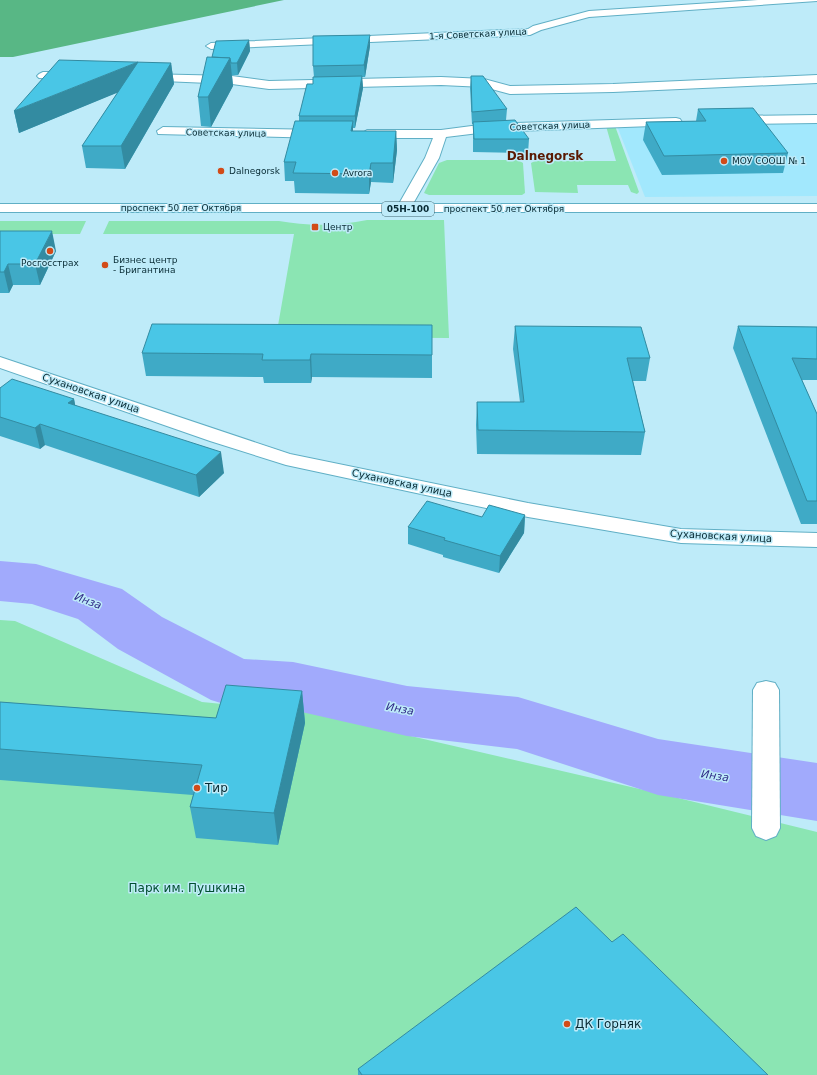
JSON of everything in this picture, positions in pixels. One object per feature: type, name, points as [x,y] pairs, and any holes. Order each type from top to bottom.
[{"type":"street","name":"1-я Советская улица","points":[[211,46],[530,32],[537,28],[595,13],[674,6],[813,0]]},
{"type":"street","points":[[43,76],[86,77]]},
{"type":"street","points":[[132,78],[232,80],[269,85],[441,81],[484,83],[510,90],[628,88],[817,79]]},
{"type":"street","points":[[716,121],[817,119]]},
{"type":"street","name":"Советская улица","points":[[356,134],[441,134],[486,128],[692,122]]},
{"type":"street","name":"Советская улица","points":[[163,131],[333,134]]},
{"type":"street","points":[[403,210],[432,158],[441,134]]},
{"type":"street","name":"проспект 50 лет Октября","points":[[0,208],[403,210],[817,208]]},
{"type":"street","name":"Сухановская улица","points":[[0,362],[217,437],[286,459],[528,510],[681,536],[817,540]]},
{"type":"street","points":[[766,690],[766,828]]},
{"type":"shaded area","name":"МОУ СООШ № 1","points":[[817,121],[817,196],[645,197],[617,126]]},
{"type":"green space","points":[[0,0],[284,0],[13,57],[0,57]]},
{"type":"green space","points":[[606,126],[615,126],[639,192],[637,194],[631,192],[628,185],[577,185],[578,193],[535,192],[531,163],[535,161],[616,161]]},
{"type":"green space","points":[[447,160],[518,160],[523,163],[525,193],[522,195],[429,195],[424,193],[439,163]]},
{"type":"green space","points":[[367,220],[444,220],[449,338],[276,337],[294,234],[103,234],[109,221],[279,221],[323,225]]},
{"type":"green space","points":[[0,221],[86,221],[80,234],[3,234],[0,231]]},
{"type":"green space","name":"Парк им. Пушкина","points":[[0,620],[15,621],[202,702],[307,712],[670,796],[817,832],[817,1075],[0,1075]]},
{"type":"building","points":[[370,35],[364,65],[313,66],[313,36]]},
{"type":"building","points":[[249,40],[237,63],[231,63],[230,58],[212,57],[216,41]]},
{"type":"building","points":[[207,57],[230,58],[208,97],[198,97]]},
{"type":"building","points":[[59,60],[138,62],[14,111]]},
{"type":"building","points":[[138,62],[171,63],[121,146],[82,146]]},
{"type":"building","points":[[362,76],[355,116],[299,116],[307,84],[313,84],[313,77]]},
{"type":"building","points":[[471,76],[483,76],[507,109],[472,112]]},
{"type":"building","points":[[753,108],[788,153],[664,156],[646,122],[706,121],[698,109]]},
{"type":"building","points":[[515,120],[529,139],[474,139],[473,122]]},
{"type":"building","points":[[295,121],[353,121],[351,131],[396,131],[393,163],[371,163],[369,174],[293,173],[296,162],[284,162]]},
{"type":"building","points":[[0,231],[52,231],[35,264],[8,264],[4,272],[0,272]]},
{"type":"building","points":[[152,324],[432,325],[432,355],[311,354],[310,360],[262,360],[263,354],[142,353]]},
{"type":"building","points":[[515,326],[641,327],[650,358],[627,358],[645,432],[478,430],[477,402],[524,402]]},
{"type":"building","points":[[738,326],[817,327],[817,359],[792,358],[817,414],[817,501],[807,501]]},
{"type":"building","points":[[12,379],[74,399],[68,403],[221,452],[196,475],[40,424],[35,428],[0,417],[0,388]]},
{"type":"building","points":[[427,501],[482,517],[489,505],[525,515],[500,556],[444,540],[445,538],[408,527]]},
{"type":"building","points":[[226,685],[302,691],[274,813],[190,807],[202,765],[0,749],[0,702],[216,718]]},
{"type":"building","name":"ДК Горняк","points":[[576,907],[612,942],[623,934],[768,1075],[362,1075],[358,1069]]},
{"type":"waterway","name":"Инза","points":[[0,581],[36,584],[100,604],[140,633],[234,683],[293,686],[407,711],[518,723],[658,767],[817,792]]},
{"type":"place","name":"МОУ СООШ № 1","points":[[724,161]]},
{"type":"place","name":"Dalnegorsk","points":[[221,171]]},
{"type":"place","name":"Avrora","points":[[335,173]]},
{"type":"place","name":"Центр","points":[[315,227]]},
{"type":"place","name":"Росгосстрах","points":[[50,251]]},
{"type":"place","name":"Бизнес центр - Бригантина","points":[[105,265]]},
{"type":"place","name":"Тир","points":[[197,788]]},
{"type":"place","name":"ДК Горняк","points":[[567,1024]]},
{"type":"district","name":"Dalnegorsk","points":[[545,156]]}]
